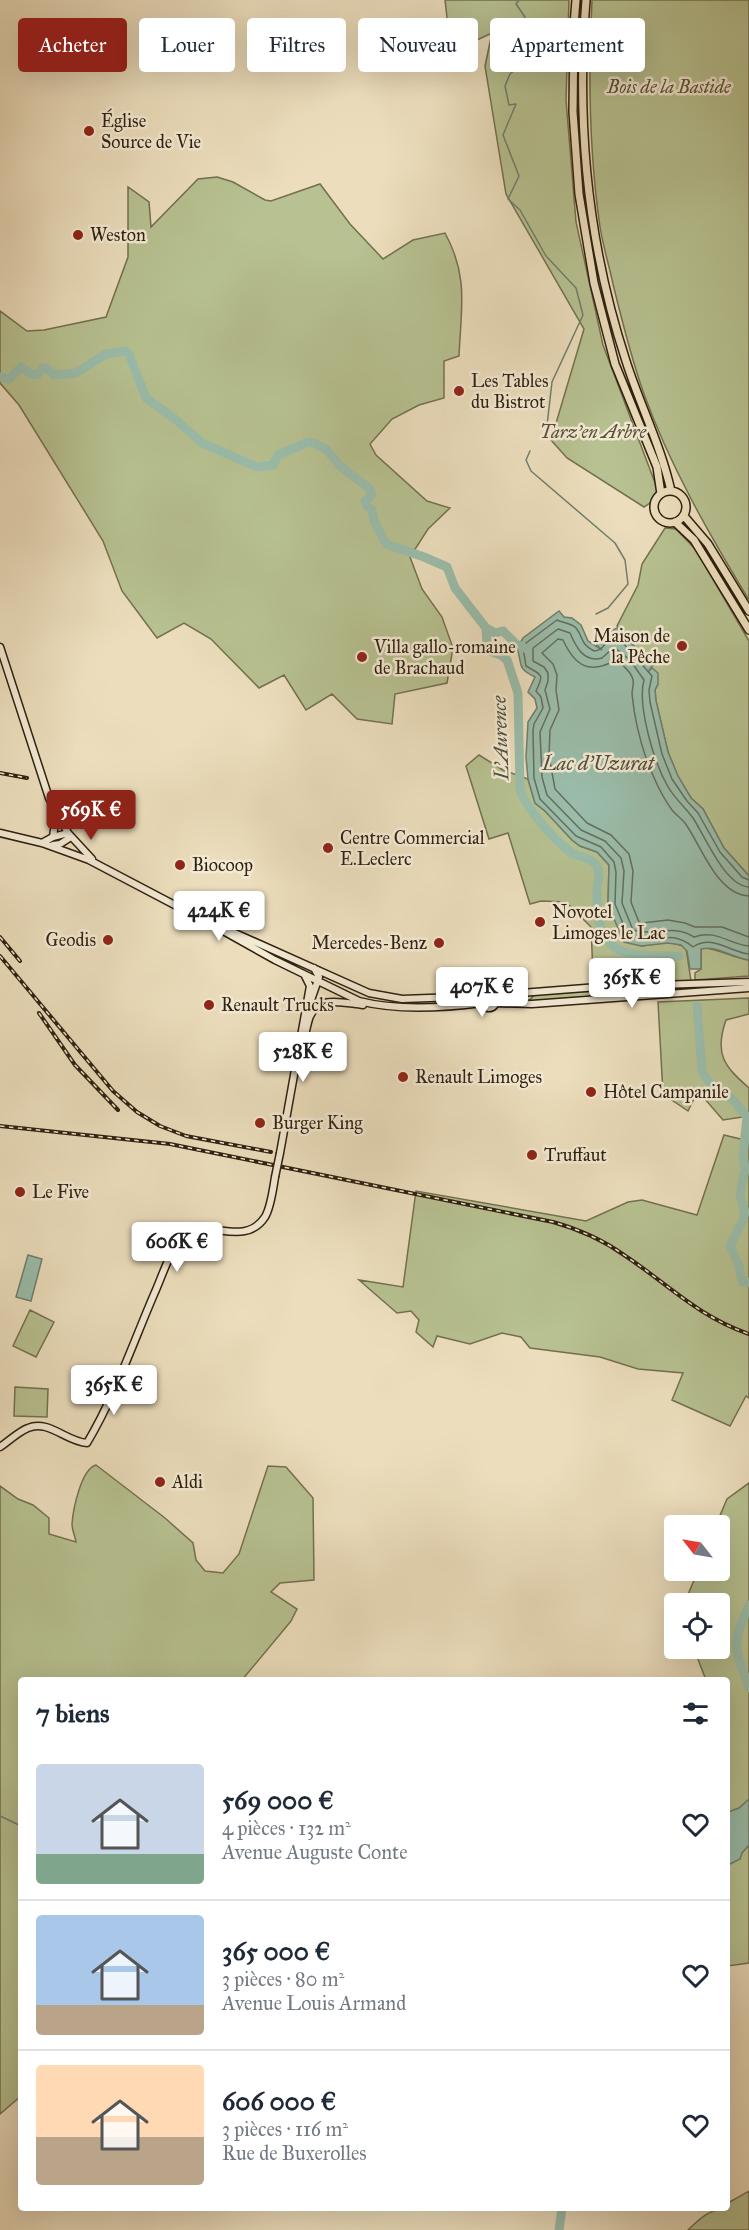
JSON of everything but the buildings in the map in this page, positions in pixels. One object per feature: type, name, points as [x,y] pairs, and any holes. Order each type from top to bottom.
[{"type":"main road","points":[[576,0],[573,112],[579,194],[594,283],[615,364],[657,467],[661,494]]},
{"type":"main road","points":[[586,0],[582,111],[588,192],[603,281],[626,361],[665,464],[671,491]]},
{"type":"main road","points":[[671,491],[683,498],[686,507],[684,516],[675,522],[663,522],[655,514],[654,505],[661,494],[671,491]]},
{"type":"main road","points":[[684,516],[708,544],[749,611]]},
{"type":"main road","points":[[675,522],[694,540],[749,630]]},
{"type":"street","points":[[0,647],[57,814],[70,835],[97,864]]},
{"type":"street","points":[[53,837],[57,814]]},
{"type":"street","points":[[0,833],[44,843],[97,864],[302,974],[372,1005]]},
{"type":"street","points":[[44,843],[53,837],[70,835]]},
{"type":"street","points":[[44,843],[60,844],[70,835]]},
{"type":"street","points":[[207,921],[369,993],[402,999],[483,999]]},
{"type":"street","points":[[295,970],[317,969]]},
{"type":"street","points":[[305,1012],[318,982],[317,969]]},
{"type":"street","points":[[0,1447],[27,1428],[34,1426],[42,1426],[77,1443],[87,1443],[181,1238],[197,1229],[240,1233],[252,1228],[264,1218],[280,1153],[310,986],[302,974]]},
{"type":"street","points":[[296,1058],[309,1018],[316,1007],[333,1001],[362,1005],[420,1007],[483,999],[490,993],[494,995],[598,987],[749,982]]},
{"type":"street","points":[[483,999],[484,1006],[490,1008],[496,1003],[532,1004],[749,988]]},
{"type":"street","points":[[494,995],[496,1003]]},
{"type":"green space","points":[[445,0],[569,0],[568,18],[490,18],[490,34],[478,39],[478,18],[447,18]]},
{"type":"green space","name":"Bois de la Bastide","points":[[592,0],[749,0],[749,600],[705,525],[654,421],[623,326],[601,234],[592,142],[590,72],[645,72],[645,18],[591,18]]},
{"type":"green space","name":"Tarz'en Arbre","points":[[490,42],[490,72],[567,72],[566,100],[576,222],[603,345],[660,496],[644,507],[567,458],[551,440],[584,329],[506,194],[485,66]]},
{"type":"green space","points":[[217,177],[233,182],[271,201],[320,184],[350,224],[383,259],[413,240],[445,233],[458,264],[462,293],[459,356],[444,361],[444,398],[419,405],[392,419],[370,444],[376,455],[427,501],[450,508],[428,529],[410,557],[422,589],[442,617],[453,648],[447,683],[395,694],[392,724],[357,719],[332,694],[306,710],[284,675],[259,688],[211,639],[184,623],[157,638],[122,591],[103,541],[19,405],[0,383],[0,311],[27,331],[44,330],[106,317],[128,257],[128,187],[149,202],[151,227],[198,179]]},
{"type":"green space","points":[[665,528],[676,529],[696,550],[749,641],[749,876],[724,848],[703,809],[691,798],[678,777],[668,752],[656,701],[655,690],[658,684],[647,671],[653,665],[617,626],[638,585],[642,564]]},
{"type":"green space","points":[[479,755],[503,770],[528,779],[535,803],[572,840],[580,846],[597,852],[609,865],[608,905],[641,946],[670,943],[686,948],[691,981],[603,983],[593,974],[591,927],[566,902],[541,901],[530,904],[508,833],[489,839],[466,766]]},
{"type":"green space","points":[[701,949],[749,960],[749,976],[695,980],[695,973],[701,969]]},
{"type":"green space","points":[[749,984],[749,986],[528,1002],[535,994]]},
{"type":"green space","points":[[749,998],[749,1014],[726,1020],[721,1051],[733,1073],[749,1088],[749,1116],[723,1120],[698,1091],[688,1111],[663,1094],[658,1002]]},
{"type":"green space","points":[[724,1135],[749,1141],[749,1398],[746,1396],[730,1426],[672,1400],[683,1373],[638,1369],[600,1357],[530,1348],[521,1337],[502,1333],[470,1344],[437,1336],[433,1347],[416,1332],[419,1320],[411,1311],[397,1313],[359,1280],[403,1287],[416,1191],[586,1221],[628,1202],[642,1200],[697,1215]]},
{"type":"green space","points":[[30,1310],[54,1322],[36,1357],[13,1346]]},
{"type":"green space","points":[[15,1387],[48,1389],[47,1417],[14,1416]]},
{"type":"green space","points":[[96,1465],[165,1518],[193,1543],[196,1560],[205,1571],[223,1573],[239,1554],[268,1466],[286,1467],[313,1498],[314,1580],[280,1583],[271,1592],[297,1609],[291,1621],[244,1677],[18,1677],[18,2099],[0,2114],[0,1486],[18,1499],[33,1505],[49,1518],[49,1534],[76,1542],[72,1524],[76,1500],[82,1482],[91,1468]]},
{"type":"green space","points":[[749,1483],[749,1963],[730,1966],[730,1677],[705,1677],[698,1659],[730,1659],[730,1593],[689,1593],[694,1581],[730,1581],[730,1515],[720,1515],[727,1499]]},
{"type":"green space","points":[[749,2191],[749,2230],[688,2230],[714,2211],[730,2211],[730,2202]]},
{"type":"water","name":"Lac d'Uzurat","points":[[559,611],[564,617],[572,618],[581,625],[588,641],[602,650],[597,645],[605,633],[620,627],[626,638],[653,665],[648,672],[652,668],[658,673],[656,701],[668,752],[678,776],[691,798],[703,809],[724,848],[749,876],[749,960],[707,948],[701,949],[701,969],[690,969],[687,951],[681,945],[668,943],[641,946],[624,942],[608,905],[609,865],[597,852],[580,846],[572,840],[535,803],[528,779],[526,757],[528,722],[537,708],[535,699],[528,692],[535,677],[521,666],[517,648],[523,638]]},
{"type":"water","points":[[28,1255],[42,1259],[31,1301],[16,1297]]},
{"type":"water","points":[[749,1799],[749,1845],[740,1859],[730,1864],[730,1811],[739,1808]]},
{"type":"waterway","points":[[519,0],[516,4],[525,17],[515,44],[521,53],[518,67],[510,74],[505,86],[509,105],[516,104],[503,135],[519,176],[508,199],[520,210],[546,256],[576,288],[583,315],[552,382],[546,434]]},
{"type":"waterway","name":"L'Aurence","points":[[0,377],[9,379],[21,367],[33,375],[38,374],[42,368],[46,368],[54,375],[76,373],[106,354],[125,351],[129,354],[146,398],[202,443],[257,467],[273,465],[278,455],[308,442],[327,450],[340,466],[370,489],[372,495],[365,501],[372,510],[374,521],[386,544],[447,567],[455,588],[486,628],[487,646],[492,652],[507,660],[518,693],[520,790],[535,815],[555,839],[572,853],[589,859],[598,869],[598,912],[601,929],[607,941],[628,953],[679,956]]},
{"type":"waterway","points":[[530,451],[526,460],[531,471],[615,543],[625,560],[628,584],[608,608],[596,614]]},
{"type":"waterway","points":[[486,628],[495,633],[503,631],[516,644],[527,649]]},
{"type":"waterway","points":[[495,633],[495,640],[499,644],[516,644]]},
{"type":"waterway","name":"L'Aurence","points":[[697,1006],[702,1072],[709,1082],[733,1100],[747,1117],[743,1155],[745,1169],[740,1195],[745,1212],[730,1246],[739,1266],[742,1282],[749,1282]]},
{"type":"waterway","name":"L'Aurence","points":[[745,1169],[749,1168]]},
{"type":"waterway","name":"L'Aurence","points":[[749,1605],[737,1638],[740,1663],[749,1688]]},
{"type":"waterway","points":[[0,1816],[18,1825]]},
{"type":"waterway","name":"L'Aurence","points":[[559,2230],[562,2211]]},
{"type":"railway","points":[[0,773],[27,778]]},
{"type":"railway","points":[[0,937],[20,961]]},
{"type":"railway","points":[[0,956],[113,1091],[137,1112],[160,1126],[186,1136],[271,1152]]},
{"type":"railway","points":[[39,1013],[75,1065],[118,1110]]},
{"type":"railway","points":[[0,1126],[170,1144],[553,1222],[608,1244],[698,1309],[749,1334]]},
{"type":"place","name":"Église Source de Vie","points":[[89,131]]},
{"type":"place","name":"Weston","points":[[78,235]]},
{"type":"place","name":"Les Tables du Bistrot","points":[[459,391]]},
{"type":"place","name":"Maison de la Pêche","points":[[682,646]]},
{"type":"place","name":"Villa gallo-romaine de Brachaud","points":[[362,657]]},
{"type":"place","name":"Centre Commercial E.Leclerc","points":[[328,848]]},
{"type":"place","name":"Biocoop","points":[[180,865]]},
{"type":"place","name":"Novotel Limoges le Lac","points":[[540,922]]},
{"type":"place","name":"Geodis","points":[[108,940]]},
{"type":"place","name":"Mercedes-Benz","points":[[439,943]]},
{"type":"place","name":"Renault Trucks","points":[[209,1005]]},
{"type":"place","name":"Renault Limoges","points":[[403,1077]]},
{"type":"place","name":"Hôtel Campanile","points":[[591,1092]]},
{"type":"place","name":"Burger King","points":[[260,1123]]},
{"type":"place","name":"Truffaut","points":[[532,1155]]},
{"type":"place","name":"Le Five","points":[[20,1192]]},
{"type":"place","name":"Aldi","points":[[160,1482]]}]
